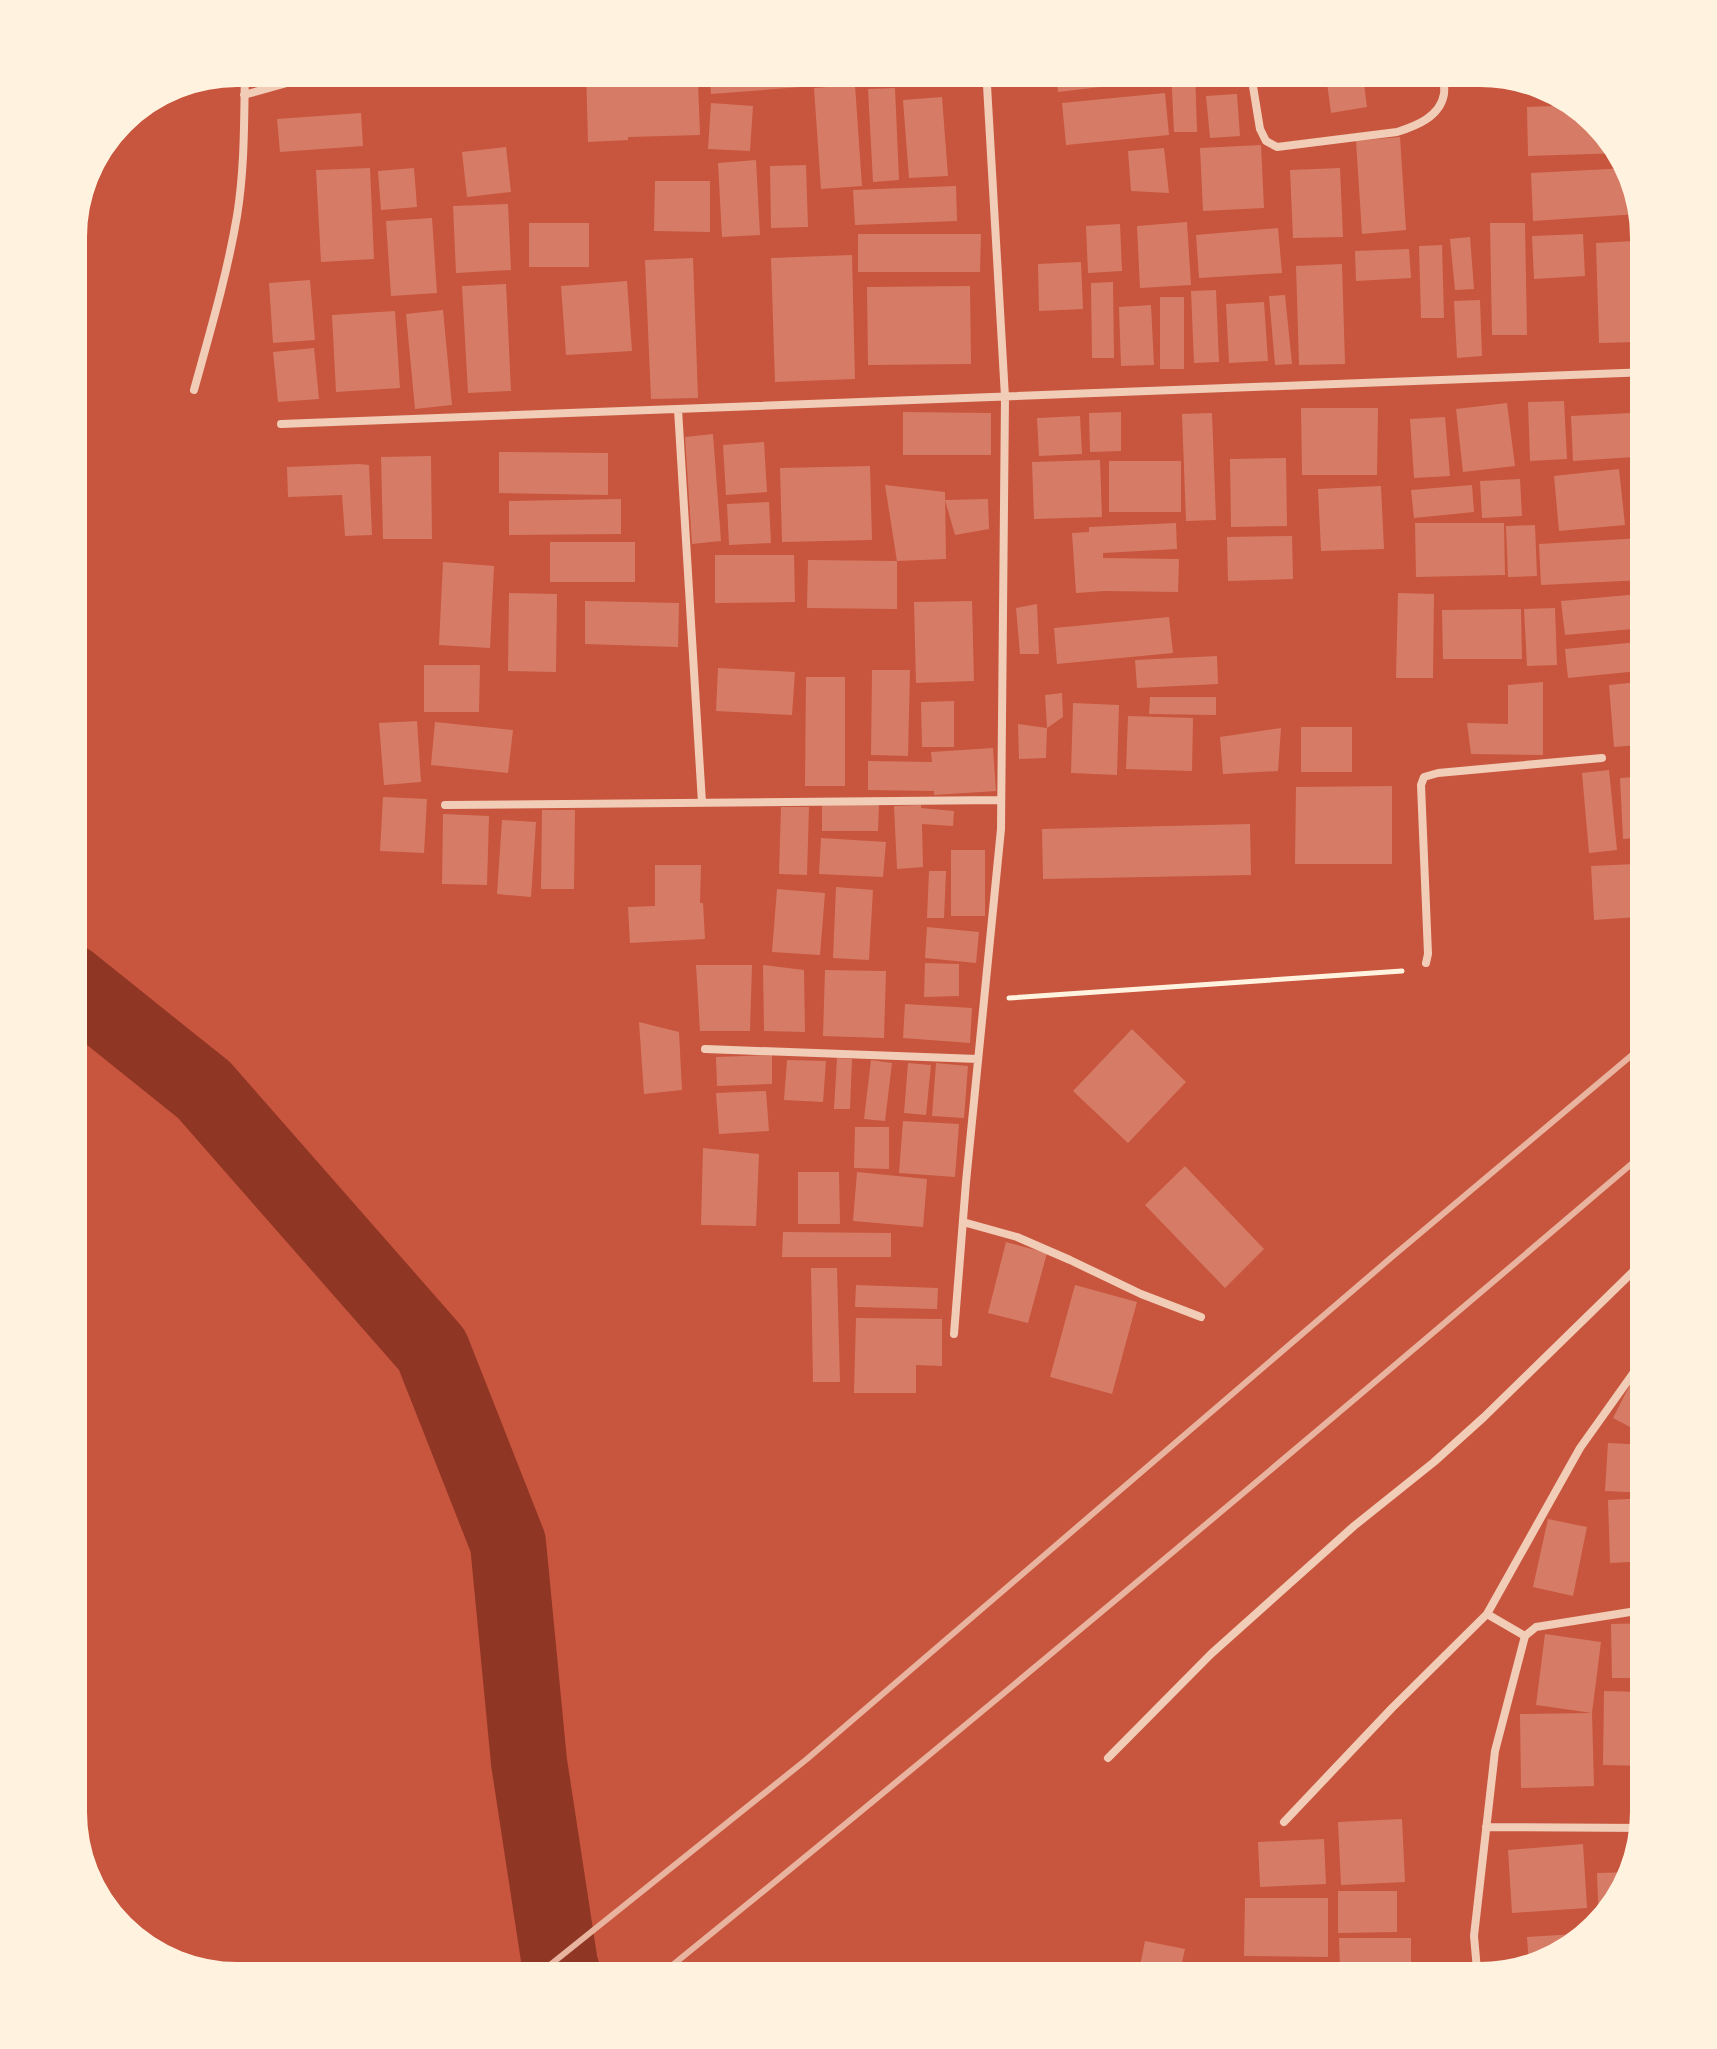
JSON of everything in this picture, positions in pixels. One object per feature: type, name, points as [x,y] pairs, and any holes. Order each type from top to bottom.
[{"type":"street","points":[[194,390],[225,274],[237,215],[244,82]]},
{"type":"street","points":[[244,95],[291,82]]},
{"type":"street","points":[[954,1334],[1001,829],[1005,397],[987,82]]},
{"type":"street","points":[[1252,82],[1260,129],[1266,141],[1277,147],[1397,132],[1413,127],[1430,118],[1441,104],[1444,82]]},
{"type":"street","points":[[281,424],[1635,373]]},
{"type":"street","points":[[678,409],[702,803]]},
{"type":"street","points":[[1426,963],[1421,785],[1424,777],[1438,773],[1602,758]]},
{"type":"street","points":[[445,805],[1001,800]]},
{"type":"street","points":[[705,1049],[978,1059]]},
{"type":"street","points":[[963,1222],[1017,1237],[1141,1294],[1201,1317]]},
{"type":"street","points":[[1108,1758],[1222,1644],[1354,1526],[1484,1417],[1635,1270]]},
{"type":"street","points":[[1284,1822],[1383,1717],[1487,1614],[1580,1448],[1635,1371]]},
{"type":"street","points":[[1477,1967],[1474,1936],[1495,1751],[1525,1636],[1536,1627],[1552,1623],[1635,1611]]},
{"type":"street","points":[[1487,1614],[1525,1636]]},
{"type":"street","points":[[1486,1827],[1634,1828]]},
{"type":"path","points":[[984,999],[1415,970],[1426,963]]},
{"type":"building","points":[[586,82],[626,82],[626,85],[698,82],[700,135],[628,137],[628,140],[588,142]]},
{"type":"building","points":[[710,82],[866,82],[711,94]]},
{"type":"building","points":[[1057,82],[1143,82],[1058,92]]},
{"type":"building","points":[[1172,82],[1195,82],[1197,132],[1174,132]]},
{"type":"building","points":[[1205,82],[1243,83],[1206,87]]},
{"type":"building","points":[[1327,82],[1364,82],[1367,107],[1331,113]]},
{"type":"building","points":[[855,85],[862,186],[821,189],[814,88]]},
{"type":"building","points":[[895,88],[899,180],[873,182],[868,89]]},
{"type":"building","points":[[1165,93],[1169,135],[1066,145],[1062,103]]},
{"type":"building","points":[[1237,94],[1240,136],[1210,138],[1206,96]]},
{"type":"building","points":[[942,97],[948,176],[909,178],[903,100]]},
{"type":"building","points":[[711,103],[753,106],[750,151],[708,149]]},
{"type":"building","points":[[1561,106],[1582,121],[1610,153],[1528,156],[1527,107]]},
{"type":"building","points":[[361,113],[363,146],[280,152],[277,119]]},
{"type":"building","points":[[1400,137],[1406,230],[1362,234],[1356,141]]},
{"type":"building","points":[[1261,145],[1264,208],[1203,211],[1200,148]]},
{"type":"building","points":[[506,147],[511,192],[467,197],[462,152]]},
{"type":"building","points":[[1164,148],[1169,193],[1131,191],[1128,151]]},
{"type":"building","points":[[756,160],[760,235],[722,237],[718,163]]},
{"type":"building","points":[[806,165],[808,227],[771,228],[770,166]]},
{"type":"building","points":[[370,168],[374,259],[321,262],[316,170]]},
{"type":"building","points":[[414,168],[417,207],[381,210],[378,171]]},
{"type":"building","points":[[1340,168],[1343,237],[1293,238],[1290,170]]},
{"type":"building","points":[[1618,169],[1627,187],[1633,214],[1533,221],[1531,173]]},
{"type":"building","points":[[655,181],[710,181],[710,232],[654,231]]},
{"type":"building","points":[[956,186],[957,221],[855,225],[853,190]]},
{"type":"building","points":[[508,204],[511,270],[456,273],[453,206]]},
{"type":"building","points":[[432,218],[437,293],[391,296],[386,221]]},
{"type":"building","points":[[1187,222],[1191,285],[1140,288],[1137,226]]},
{"type":"building","points":[[529,223],[589,223],[589,267],[529,267]]},
{"type":"building","points":[[1490,223],[1525,223],[1527,335],[1492,335]]},
{"type":"building","points":[[1120,224],[1122,271],[1088,273],[1086,226]]},
{"type":"building","points":[[1278,228],[1282,273],[1199,278],[1196,235]]},
{"type":"building","points":[[858,234],[981,234],[980,272],[858,272]]},
{"type":"building","points":[[1583,234],[1585,276],[1534,279],[1532,236]]},
{"type":"building","points":[[1470,237],[1474,289],[1455,290],[1450,239]]},
{"type":"building","points":[[1634,241],[1635,342],[1599,343],[1596,243]]},
{"type":"building","points":[[1442,245],[1444,318],[1421,318],[1419,246]]},
{"type":"building","points":[[1409,249],[1411,278],[1356,281],[1355,251]]},
{"type":"building","points":[[852,255],[855,379],[775,382],[771,258]]},
{"type":"building","points":[[693,258],[698,398],[651,399],[645,260]]},
{"type":"building","points":[[1081,262],[1083,309],[1039,311],[1038,264]]},
{"type":"building","points":[[1342,264],[1345,364],[1299,365],[1296,266]]},
{"type":"building","points":[[310,280],[315,340],[273,343],[269,283]]},
{"type":"building","points":[[627,281],[632,351],[566,355],[561,286]]},
{"type":"building","points":[[1113,282],[1114,358],[1092,358],[1091,283]]},
{"type":"building","points":[[506,284],[511,391],[468,393],[462,286]]},
{"type":"building","points":[[970,286],[971,364],[868,365],[867,287]]},
{"type":"building","points":[[1216,290],[1219,362],[1194,363],[1191,291]]},
{"type":"building","points":[[1285,295],[1292,364],[1275,365],[1269,296]]},
{"type":"building","points":[[1160,297],[1184,297],[1184,369],[1160,369]]},
{"type":"building","points":[[1480,300],[1482,356],[1457,358],[1454,301]]},
{"type":"building","points":[[1264,302],[1268,361],[1229,363],[1226,304]]},
{"type":"building","points":[[1151,305],[1154,365],[1121,366],[1119,307]]},
{"type":"building","points":[[443,310],[452,405],[415,409],[406,314]]},
{"type":"building","points":[[395,311],[400,388],[336,392],[332,315]]},
{"type":"building","points":[[314,348],[319,399],[278,402],[273,352]]},
{"type":"building","points":[[1564,401],[1567,459],[1530,461],[1528,402]]},
{"type":"building","points":[[1507,403],[1515,466],[1463,472],[1456,409]]},
{"type":"building","points":[[1301,408],[1378,408],[1377,475],[1302,475]]},
{"type":"building","points":[[903,412],[991,413],[991,455],[903,455]]},
{"type":"building","points":[[1121,412],[1121,451],[1090,452],[1089,413]]},
{"type":"building","points":[[1212,413],[1216,520],[1186,521],[1182,414]]},
{"type":"building","points":[[1631,413],[1634,457],[1573,461],[1571,416]]},
{"type":"building","points":[[1080,416],[1082,454],[1039,456],[1037,418]]},
{"type":"building","points":[[1445,417],[1450,476],[1414,478],[1410,419]]},
{"type":"building","points":[[713,434],[721,541],[692,544],[685,437]]},
{"type":"building","points":[[764,442],[767,492],[726,495],[723,445]]},
{"type":"building","points":[[499,452],[608,453],[608,495],[499,493]]},
{"type":"building","points":[[431,456],[432,539],[383,539],[381,457]]},
{"type":"building","points":[[1286,458],[1287,526],[1231,527],[1230,459]]},
{"type":"building","points":[[1100,460],[1102,517],[1034,519],[1032,462]]},
{"type":"building","points":[[1109,461],[1181,461],[1181,512],[1109,512]]},
{"type":"building","points":[[369,465],[372,535],[345,536],[342,495],[288,497],[287,467]]},
{"type":"building","points":[[870,466],[872,540],[782,542],[780,468]]},
{"type":"building","points":[[1619,469],[1625,525],[1559,531],[1554,476]]},
{"type":"building","points":[[1520,479],[1522,516],[1482,518],[1480,481]]},
{"type":"building","points":[[885,485],[945,492],[946,559],[897,561]]},
{"type":"building","points":[[1472,485],[1474,512],[1414,518],[1411,490]]},
{"type":"building","points":[[1381,486],[1384,549],[1321,551],[1318,489]]},
{"type":"building","points":[[621,499],[621,534],[509,535],[509,501]]},
{"type":"building","points":[[988,499],[989,529],[955,535],[945,500]]},
{"type":"building","points":[[769,502],[771,543],[729,545],[727,504]]},
{"type":"building","points":[[1176,523],[1177,549],[1103,553],[1103,558],[1179,559],[1178,592],[1076,593],[1072,533],[1089,532],[1089,527]]},
{"type":"building","points":[[1415,523],[1504,523],[1505,575],[1416,577]]},
{"type":"building","points":[[1535,525],[1537,576],[1508,577],[1506,526]]},
{"type":"building","points":[[1292,536],[1293,579],[1228,581],[1227,537]]},
{"type":"building","points":[[1635,538],[1635,580],[1541,585],[1539,544]]},
{"type":"building","points":[[550,542],[635,542],[635,582],[550,582]]},
{"type":"building","points":[[715,555],[794,555],[795,602],[715,603]]},
{"type":"building","points":[[808,560],[897,561],[897,609],[807,608]]},
{"type":"building","points":[[443,562],[494,566],[490,648],[439,645]]},
{"type":"building","points":[[509,593],[557,594],[556,672],[508,671]]},
{"type":"building","points":[[1398,593],[1434,594],[1433,678],[1396,678]]},
{"type":"building","points":[[1635,594],[1635,629],[1565,635],[1561,601]]},
{"type":"building","points":[[585,601],[679,603],[678,647],[585,644]]},
{"type":"building","points":[[972,601],[974,681],[916,683],[914,602]]},
{"type":"building","points":[[1037,604],[1039,654],[1020,654],[1016,608]]},
{"type":"building","points":[[1555,608],[1557,665],[1527,666],[1524,609]]},
{"type":"building","points":[[1521,609],[1522,659],[1443,659],[1442,610]]},
{"type":"building","points":[[1169,617],[1173,653],[1057,664],[1054,628]]},
{"type":"building","points":[[1635,642],[1635,671],[1568,678],[1565,649]]},
{"type":"building","points":[[1217,656],[1218,684],[1137,688],[1135,660]]},
{"type":"building","points":[[424,665],[480,665],[479,712],[424,712]]},
{"type":"building","points":[[718,668],[795,672],[792,715],[716,711]]},
{"type":"building","points":[[872,670],[910,670],[908,756],[871,755]]},
{"type":"building","points":[[806,677],[845,677],[845,786],[805,786]]},
{"type":"building","points":[[1543,682],[1543,755],[1471,754],[1467,723],[1508,724],[1508,685]]},
{"type":"building","points":[[1635,682],[1635,745],[1614,747],[1609,685]]},
{"type":"building","points":[[1062,693],[1063,717],[1047,728],[1045,695]]},
{"type":"building","points":[[1150,697],[1216,697],[1216,715],[1149,714]]},
{"type":"building","points":[[954,701],[954,747],[922,747],[921,702]]},
{"type":"building","points":[[1073,703],[1119,705],[1117,775],[1071,773]]},
{"type":"building","points":[[1128,716],[1193,718],[1192,771],[1126,769]]},
{"type":"building","points":[[417,721],[421,782],[384,785],[379,723]]},
{"type":"building","points":[[435,722],[513,730],[508,773],[431,765]]},
{"type":"building","points":[[1018,724],[1047,728],[1046,758],[1019,759]]},
{"type":"building","points":[[1301,727],[1352,727],[1352,772],[1301,772]]},
{"type":"building","points":[[1281,728],[1278,771],[1223,774],[1220,737]]},
{"type":"building","points":[[993,748],[996,791],[934,795],[934,791],[868,790],[868,761],[932,762],[931,752]]},
{"type":"building","points":[[1609,770],[1617,850],[1589,853],[1582,773]]},
{"type":"building","points":[[1635,777],[1635,838],[1623,839],[1620,778]]},
{"type":"building","points":[[1392,786],[1392,864],[1295,864],[1296,787]]},
{"type":"building","points":[[383,797],[427,799],[424,853],[380,851]]},
{"type":"building","points":[[822,804],[879,804],[878,831],[822,831]]},
{"type":"building","points":[[921,805],[921,808],[954,811],[953,826],[922,824],[923,867],[897,869],[894,806]]},
{"type":"building","points":[[781,807],[809,807],[807,875],[779,874]]},
{"type":"building","points":[[542,810],[575,810],[574,889],[541,889]]},
{"type":"building","points":[[443,814],[489,816],[487,885],[442,884]]},
{"type":"building","points":[[502,820],[536,822],[531,897],[497,894]]},
{"type":"building","points":[[1250,824],[1251,875],[1043,879],[1042,829]]},
{"type":"building","points":[[821,838],[886,842],[883,877],[819,874]]},
{"type":"building","points":[[951,850],[985,850],[985,916],[951,916]]},
{"type":"building","points":[[1635,864],[1635,917],[1594,920],[1591,866]]},
{"type":"building","points":[[655,865],[701,865],[700,903],[703,903],[705,939],[630,943],[628,907],[655,906]]},
{"type":"building","points":[[929,871],[946,871],[944,918],[927,918]]},
{"type":"building","points":[[836,887],[873,890],[869,960],[833,958]]},
{"type":"building","points":[[777,889],[825,893],[820,955],[772,952]]},
{"type":"building","points":[[927,927],[979,932],[976,963],[925,958]]},
{"type":"building","points":[[925,963],[959,964],[959,996],[924,997]]},
{"type":"building","points":[[696,965],[752,965],[750,1031],[700,1031]]},
{"type":"building","points":[[763,965],[804,970],[805,1032],[764,1031]]},
{"type":"building","points":[[825,970],[886,971],[884,1038],[823,1036]]},
{"type":"building","points":[[905,1004],[972,1008],[970,1043],[903,1038]]},
{"type":"building","points":[[639,1022],[679,1032],[682,1090],[644,1094]]},
{"type":"building","points":[[1132,1029],[1186,1082],[1128,1143],[1073,1091]]},
{"type":"building","points":[[772,1055],[772,1084],[717,1086],[716,1057]]},
{"type":"building","points":[[837,1058],[852,1059],[850,1109],[834,1109]]},
{"type":"building","points":[[787,1060],[826,1061],[823,1102],[784,1100]]},
{"type":"building","points":[[871,1060],[892,1063],[885,1121],[864,1119]]},
{"type":"building","points":[[908,1063],[931,1065],[926,1115],[904,1113]]},
{"type":"building","points":[[936,1063],[968,1066],[964,1118],[932,1116]]},
{"type":"building","points":[[766,1091],[769,1131],[719,1134],[716,1093]]},
{"type":"building","points":[[903,1121],[959,1124],[955,1177],[899,1173]]},
{"type":"building","points":[[855,1127],[889,1127],[889,1169],[854,1168]]},
{"type":"building","points":[[703,1148],[759,1154],[756,1226],[701,1225]]},
{"type":"building","points":[[1185,1166],[1264,1249],[1225,1288],[1145,1205]]},
{"type":"building","points":[[798,1172],[839,1172],[840,1224],[798,1224]]},
{"type":"building","points":[[857,1172],[927,1179],[923,1227],[853,1221]]},
{"type":"building","points":[[783,1232],[891,1233],[891,1257],[782,1257]]},
{"type":"building","points":[[1006,1242],[1047,1253],[1028,1323],[988,1313]]},
{"type":"building","points":[[811,1268],[837,1268],[840,1382],[813,1382]]},
{"type":"building","points":[[856,1285],[938,1288],[937,1309],[855,1307]]},
{"type":"building","points":[[1075,1285],[1137,1302],[1112,1394],[1050,1377]]},
{"type":"building","points":[[856,1318],[942,1319],[942,1366],[916,1365],[916,1393],[854,1393]]},
{"type":"building","points":[[1635,1375],[1635,1430],[1613,1418]]},
{"type":"building","points":[[1608,1443],[1635,1444],[1635,1492],[1605,1491]]},
{"type":"building","points":[[1635,1499],[1635,1562],[1610,1563],[1608,1500]]},
{"type":"building","points":[[1548,1519],[1587,1527],[1573,1596],[1533,1587]]},
{"type":"building","points":[[1635,1623],[1635,1678],[1612,1678],[1611,1624]]},
{"type":"building","points":[[1545,1634],[1601,1642],[1592,1713],[1536,1705]]},
{"type":"building","points":[[1604,1691],[1635,1692],[1635,1766],[1603,1765]]},
{"type":"building","points":[[1592,1713],[1594,1786],[1521,1788],[1520,1714]]},
{"type":"building","points":[[1402,1819],[1405,1882],[1341,1885],[1338,1822]]},
{"type":"building","points":[[1324,1839],[1326,1884],[1260,1887],[1258,1842]]},
{"type":"building","points":[[1583,1844],[1587,1908],[1512,1913],[1508,1850]]},
{"type":"building","points":[[1622,1872],[1598,1912],[1597,1873]]},
{"type":"building","points":[[1338,1891],[1397,1891],[1397,1932],[1338,1933]]},
{"type":"building","points":[[1245,1898],[1328,1898],[1328,1957],[1244,1956]]},
{"type":"building","points":[[1575,1934],[1529,1959],[1527,1937]]},
{"type":"building","points":[[1339,1938],[1411,1938],[1411,1967],[1340,1967]]},
{"type":"building","points":[[1145,1941],[1185,1949],[1181,1967],[1140,1967]]},
{"type":"building","points":[[1265,1964],[1296,1967],[1265,1967]]},
{"type":"waterway","points":[[82,992],[204,1090],[432,1350],[508,1543],[529,1762],[561,1967]]},
{"type":"railway","points":[[547,1967],[807,1759],[1635,1052]]},
{"type":"railway","points":[[670,1967],[1154,1568],[1635,1161]]}]
